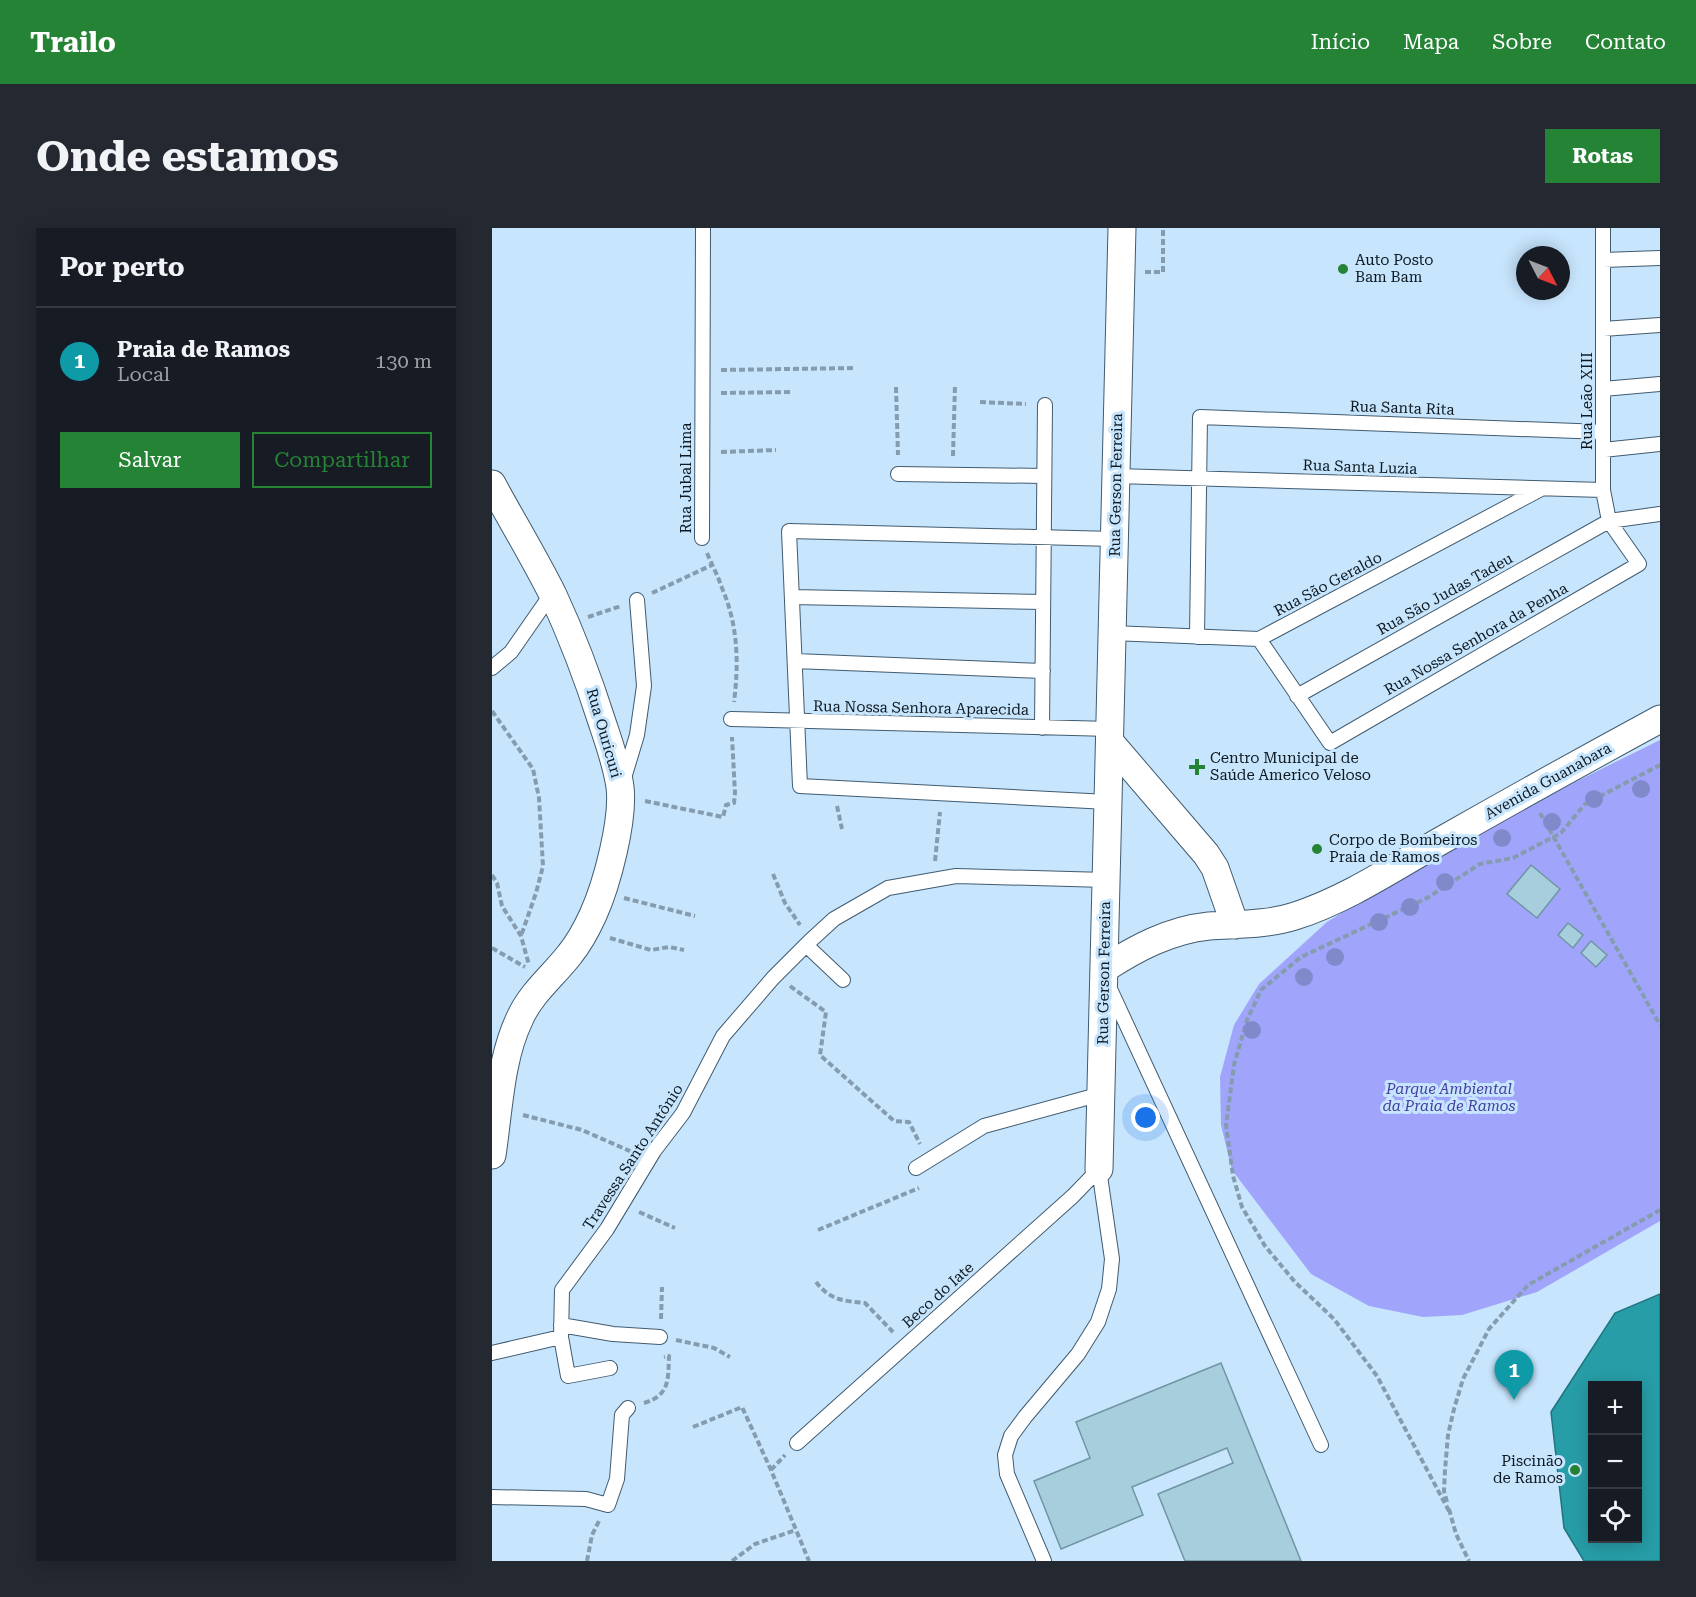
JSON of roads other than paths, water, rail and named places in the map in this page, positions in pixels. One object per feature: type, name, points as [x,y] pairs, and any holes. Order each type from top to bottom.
[{"type":"street","name":"Rua Gerson Ferreira","points":[[1099,1169],[1122,228]]},
{"type":"street","name":"Rua Ouricuri","points":[[492,484],[552,593],[574,641],[612,753],[620,792],[618,824],[609,866],[593,914],[572,953],[537,992],[520,1017],[506,1059],[492,1155]]},
{"type":"street","name":"Avenida Guanabara","points":[[1104,972],[1135,950],[1177,933],[1206,927],[1268,923],[1295,916],[1346,895],[1660,719]]},
{"type":"street","points":[[1110,736],[1206,854],[1215,868],[1235,924]]},
{"type":"lane","name":"Rua Jubal Lima","points":[[702,538],[703,228]]},
{"type":"lane","name":"Rua Leão XIII","points":[[1603,228],[1603,490],[1609,521],[1639,564]]},
{"type":"lane","points":[[1604,260],[1660,258]]},
{"type":"lane","points":[[1603,329],[1660,326]]},
{"type":"lane","points":[[1604,389],[1660,384]]},
{"type":"lane","points":[[1042,728],[1045,405]]},
{"type":"lane","name":"Rua Santa Rita","points":[[1199,478],[1200,417],[1603,432]]},
{"type":"lane","points":[[1603,450],[1660,444]]},
{"type":"lane","points":[[898,474],[1044,476]]},
{"type":"lane","name":"Rua Santa Luzia","points":[[1116,476],[1603,490]]},
{"type":"lane","points":[[1197,637],[1199,478]]},
{"type":"lane","name":"Rua São Geraldo","points":[[1112,633],[1259,639],[1543,489]]},
{"type":"lane","points":[[1609,521],[1660,514]]},
{"type":"lane","name":"Rua São Judas Tadeu","points":[[1298,696],[1609,521]]},
{"type":"lane","points":[[1108,802],[800,786],[789,531],[1114,539]]},
{"type":"lane","name":"Rua Nossa Senhora da Penha","points":[[1298,696],[1330,743],[1639,564]]},
{"type":"lane","points":[[492,668],[511,652],[552,593]]},
{"type":"lane","points":[[792,597],[1043,602]]},
{"type":"lane","points":[[620,792],[637,735],[644,686],[637,600]]},
{"type":"lane","points":[[1259,639],[1298,696]]},
{"type":"lane","points":[[795,661],[1043,671]]},
{"type":"lane","name":"Rua Nossa Senhora Aparecida","points":[[731,719],[1042,728],[1110,736]]},
{"type":"lane","name":"Travessa Santo Antônio","points":[[610,1368],[568,1376],[561,1331],[562,1290],[608,1229],[649,1160],[683,1113],[723,1036],[776,975],[808,943],[834,919],[888,888],[956,876],[1106,880]]},
{"type":"lane","points":[[808,943],[843,980]]},
{"type":"lane","points":[[1104,972],[1321,1444]]},
{"type":"lane","points":[[916,1168],[984,1126],[1101,1094]]},
{"type":"lane","points":[[1044,1561],[1007,1474],[1005,1455],[1011,1436],[1078,1354],[1098,1322],[1109,1289],[1112,1258],[1099,1169]]},
{"type":"lane","name":"Beco do Iate","points":[[797,1443],[1073,1196],[1099,1169]]},
{"type":"lane","points":[[492,1353],[561,1331],[657,1337]]},
{"type":"lane","points":[[492,1497],[586,1499],[608,1505],[617,1479],[622,1415],[627,1408]]},
{"type":"place","name":"Auto Posto Bam Bam","points":[[1343,269]]},
{"type":"place","name":"Centro Municipal de Saúde Americo Veloso","points":[[1197,767]]},
{"type":"place","name":"Corpo de Bombeiros Praia de Ramos","points":[[1317,849]]},
{"type":"place","name":"Praia de Ramos","points":[[1514,1400]]},
{"type":"place","name":"Piscinão de Ramos","points":[[1575,1470]]},
{"type":"park label","name":"Parque Ambiental da Praia de Ramos","points":[[1449,1098]]}]
